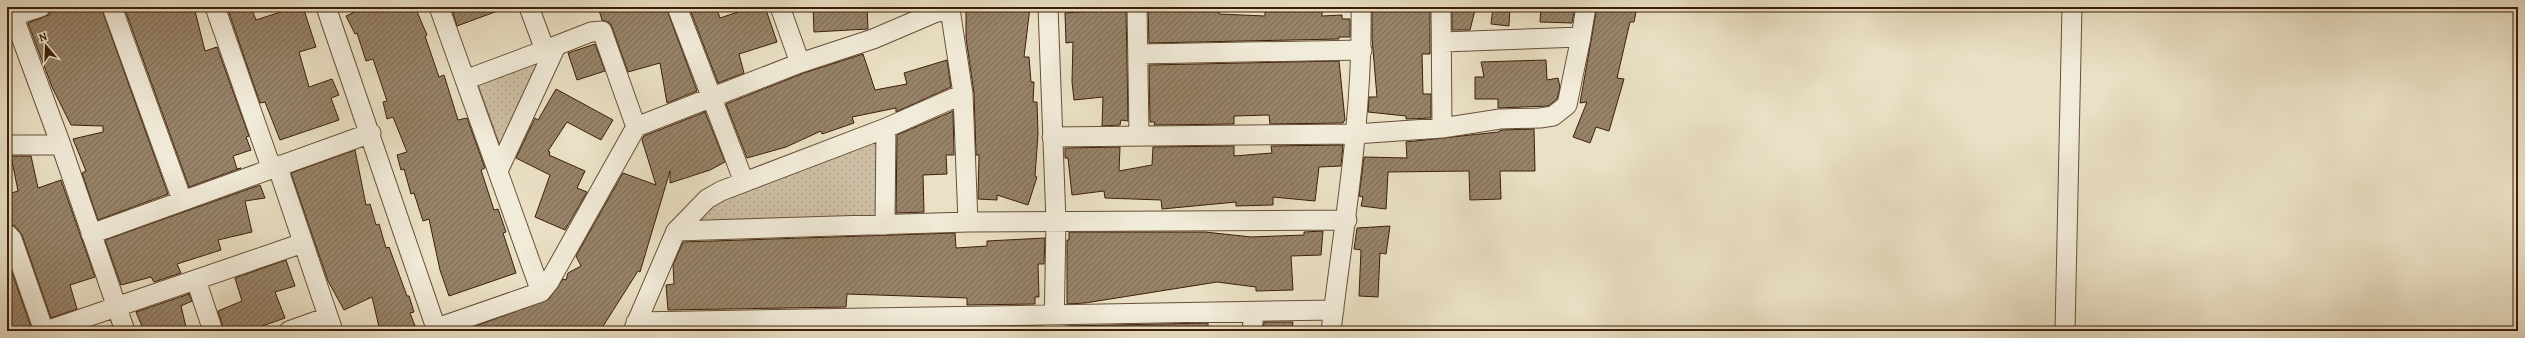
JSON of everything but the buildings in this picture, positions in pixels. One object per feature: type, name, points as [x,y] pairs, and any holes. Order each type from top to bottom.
[{"type":"street","points":[[41,7],[12,11],[15,48],[61,145],[125,331]]},
{"type":"street","points":[[112,7],[182,200]]},
{"type":"street","points":[[215,7],[303,243],[331,324],[289,331]]},
{"type":"street","points":[[326,7],[371,133],[388,189],[437,329],[541,292],[549,282],[636,127],[800,63],[873,39],[919,13],[950,8],[963,94],[968,222]]},
{"type":"street","points":[[439,7],[541,292]]},
{"type":"street","points":[[528,7],[550,48]]},
{"type":"street","points":[[677,7],[744,182]]},
{"type":"street","points":[[780,7],[800,63]]},
{"type":"street","points":[[1048,7],[1056,222],[1054,323]]},
{"type":"street","points":[[1137,7],[1139,54],[1139,135]]},
{"type":"street","points":[[1331,331],[1347,220],[1355,134],[1362,50],[1361,7]]},
{"type":"street","points":[[1441,7],[1443,42],[1442,128]]},
{"type":"street","points":[[1052,137],[1355,134],[1442,128],[1500,119],[1540,118],[1562,112],[1567,105],[1570,96],[1586,7]]},
{"type":"street","points":[[2065,331],[2072,7]]},
{"type":"street","points":[[465,80],[591,32],[602,32],[636,127]]},
{"type":"street","points":[[1443,42],[1581,37]]},
{"type":"street","points":[[498,171],[550,48]]},
{"type":"street","points":[[1139,54],[1362,50]]},
{"type":"street","points":[[963,94],[886,128],[744,182],[707,199],[676,231],[634,326],[1253,322],[1334,310]]},
{"type":"street","points":[[885,225],[886,128]]},
{"type":"street","points":[[91,234],[274,166],[371,133]]},
{"type":"street","points":[[7,145],[61,145]]},
{"type":"street","points":[[676,231],[968,222],[1347,220]]},
{"type":"street","points":[[7,234],[12,239],[45,331],[303,243]]},
{"type":"street","points":[[196,280],[213,331]]},
{"type":"shaded area","points":[[542,56],[503,154],[476,79]]},
{"type":"shaded area","points":[[878,136],[881,221],[688,227],[718,200]]}]
